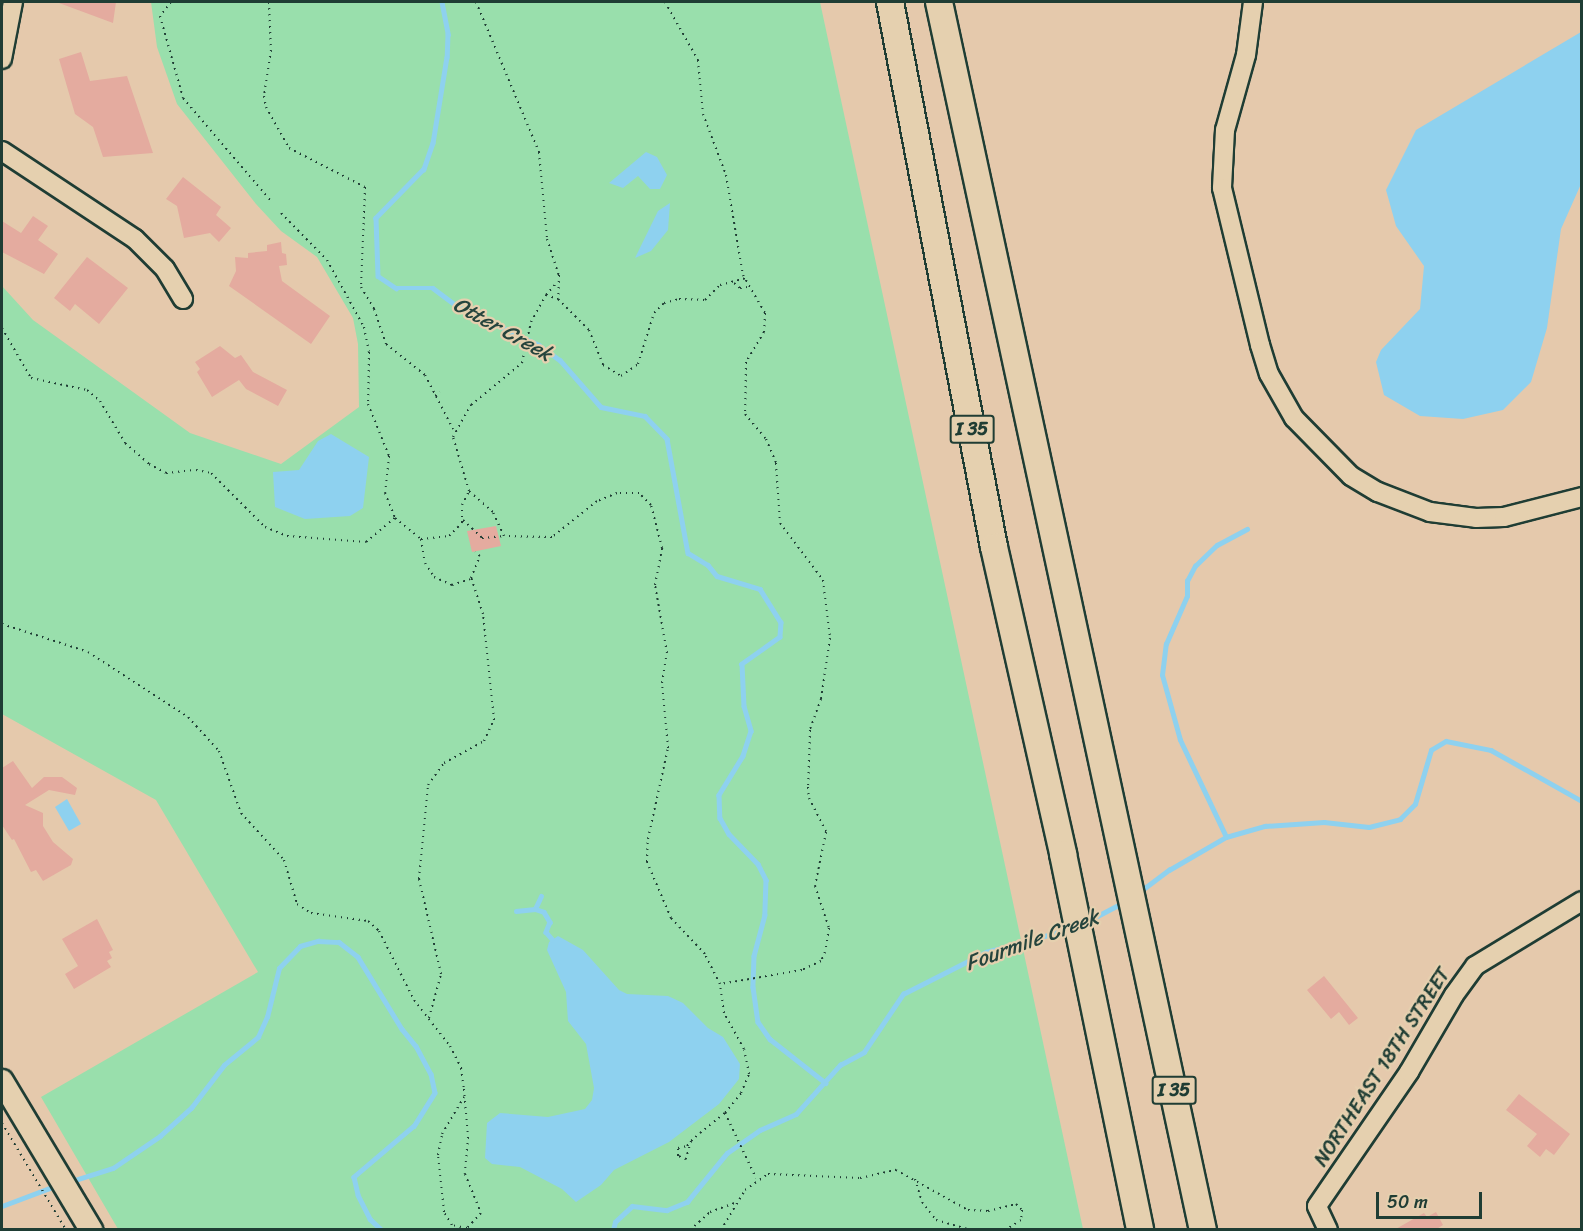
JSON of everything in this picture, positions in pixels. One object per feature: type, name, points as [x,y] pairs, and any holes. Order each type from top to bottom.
[{"type":"highway","name":"I 35","points":[[890,2],[994,548],[1063,854],[1140,1230]]},
{"type":"highway","name":"I 35","points":[[939,2],[1146,951],[1203,1230]]},
{"type":"main road","points":[[2,1081],[91,1230]]},
{"type":"street","points":[[2,59],[13,2]]},
{"type":"street","points":[[1253,2],[1246,55],[1225,130],[1222,188],[1269,374],[1294,418],[1351,476],[1378,492],[1430,512],[1476,518],[1504,517],[1581,496]]},
{"type":"street","points":[[2,151],[135,239],[165,269],[183,299]]},
{"type":"street","name":"NORTHEAST 18TH STREET","points":[[1328,1230],[1317,1206],[1409,1072],[1454,995],[1475,966],[1581,901]]},
{"type":"path","points":[[171,2],[160,16],[183,98],[271,201]]},
{"type":"path","points":[[269,2],[271,50],[264,96],[266,108],[289,148],[365,187],[359,279],[386,344],[421,370],[454,430],[469,491],[493,512],[504,537]]},
{"type":"path","points":[[476,2],[537,146],[547,239],[558,281],[558,299]]},
{"type":"path","points":[[665,2],[698,60],[703,114],[726,175],[747,287],[762,308],[766,322],[764,332],[748,353],[742,388],[745,414],[772,451],[784,532],[822,580],[830,638],[821,699],[810,730],[808,787],[809,798],[826,832],[815,886],[829,938],[821,961],[802,970],[720,984]]},
{"type":"path","points":[[281,213],[327,260],[364,327],[369,352],[368,404],[389,456],[385,493],[395,518],[421,539],[425,563],[434,577],[452,585],[471,578]]},
{"type":"path","points":[[546,295],[558,299],[589,330],[603,365],[621,376],[638,364],[658,307],[670,300],[705,300],[720,285],[746,278]]},
{"type":"path","points":[[454,430],[482,394],[520,368],[531,322],[546,295],[558,281]]},
{"type":"path","points":[[734,283],[740,288],[747,287]]},
{"type":"path","points":[[2,328],[31,378],[87,390],[100,401],[125,443],[148,464],[166,473],[196,470],[211,473],[265,527],[287,536],[366,543],[395,518]]},
{"type":"path","points":[[435,396],[440,392]]},
{"type":"path","points":[[421,539],[450,536],[459,529],[462,505],[469,491]]},
{"type":"path","points":[[462,519],[482,538],[552,537],[597,501],[617,493],[639,493],[651,505],[662,548],[655,585],[667,653],[662,683],[669,748],[645,850],[671,918],[705,954],[720,984],[724,1012],[744,1049],[749,1074],[741,1093],[725,1113],[691,1141],[678,1148],[678,1156],[686,1159],[691,1141]]},
{"type":"path","points":[[428,1019],[441,974],[419,879],[428,785],[444,763],[477,747],[488,737],[494,720],[483,614],[471,578],[480,556],[475,552]]},
{"type":"path","points":[[2,624],[88,652],[197,725],[219,752],[241,813],[284,860],[297,904],[311,913],[361,919],[374,925],[428,1019],[456,1056],[464,1097],[465,1174],[481,1213],[467,1228],[452,1225],[444,1212],[438,1155],[442,1134],[464,1097]]},
{"type":"path","points":[[725,1113],[756,1179]]},
{"type":"path","points":[[2,1124],[66,1230]]},
{"type":"path","points":[[721,1230],[735,1203],[756,1179],[784,1173],[860,1178],[896,1170],[968,1210],[988,1211],[1016,1204],[1022,1210],[1021,1220],[1005,1230]]},
{"type":"path","points":[[915,1179],[922,1202],[936,1220],[972,1230]]},
{"type":"path","points":[[690,1230],[710,1212],[735,1203]]},
{"type":"green space","points":[[151,2],[820,2],[1083,1229],[118,1229],[41,1097],[258,972],[156,800],[2,714],[2,286],[33,320],[190,433],[281,464],[359,407],[358,344],[353,318],[317,257],[281,231],[256,204],[177,104],[157,47]]},
{"type":"water","points":[[1581,32],[1581,184],[1561,229],[1547,328],[1531,382],[1503,410],[1463,419],[1420,416],[1384,395],[1376,362],[1381,350],[1420,309],[1424,266],[1396,226],[1386,190],[1416,130]]},
{"type":"water","points":[[646,152],[657,157],[667,175],[660,189],[650,189],[638,176],[623,188],[609,183]]},
{"type":"water","points":[[670,203],[668,230],[651,251],[635,258],[658,211]]},
{"type":"water","points":[[331,434],[369,457],[363,508],[350,516],[305,519],[275,507],[273,472],[299,470],[318,441]]},
{"type":"water","points":[[67,799],[81,824],[69,831],[55,807]]},
{"type":"water","points":[[558,936],[583,950],[619,990],[627,994],[668,996],[683,1003],[708,1028],[723,1037],[740,1064],[739,1079],[719,1104],[669,1142],[614,1170],[601,1185],[576,1202],[562,1189],[520,1167],[492,1164],[485,1158],[487,1123],[500,1113],[548,1117],[585,1109],[592,1100],[594,1088],[586,1044],[568,1021],[566,992],[547,950],[549,942]]},
{"type":"building","points":[[116,2],[113,23],[59,3]]},
{"type":"building","points":[[81,52],[90,81],[127,76],[153,153],[103,157],[93,127],[75,114],[59,59]]},
{"type":"building","points":[[183,177],[221,207],[216,215],[231,228],[219,242],[210,233],[184,238],[177,206],[166,199]]},
{"type":"building","points":[[33,216],[48,226],[38,240],[58,254],[44,274],[2,252],[2,221],[21,233]]},
{"type":"building","points":[[281,242],[282,253],[286,254],[287,265],[279,266],[282,281],[330,316],[311,344],[229,286],[236,271],[235,257],[248,258],[248,253],[267,251],[267,245]]},
{"type":"building","points":[[87,257],[128,288],[99,324],[75,304],[70,311],[54,298]]},
{"type":"building","points":[[220,346],[235,358],[241,355],[253,372],[287,390],[278,406],[246,389],[239,380],[212,397],[197,372],[200,369],[195,362]]},
{"type":"building","points":[[496,526],[501,546],[472,552],[467,531]]},
{"type":"building","points":[[13,761],[32,788],[44,777],[62,777],[77,788],[75,795],[49,790],[25,805],[43,813],[43,826],[53,842],[73,859],[71,865],[43,881],[36,870],[31,872],[14,839],[12,840],[2,825],[2,768]]},
{"type":"building","points":[[97,919],[113,950],[109,952],[112,958],[107,961],[111,967],[74,989],[65,974],[78,966],[62,939]]},
{"type":"building","points":[[1324,976],[1358,1018],[1349,1025],[1339,1012],[1331,1019],[1307,990]]},
{"type":"building","points":[[1519,1094],[1570,1134],[1554,1155],[1546,1149],[1540,1157],[1527,1146],[1537,1134],[1506,1110]]},
{"type":"building","points":[[1436,1212],[1443,1225],[1435,1230],[1394,1230],[1424,1213],[1427,1217]]},
{"type":"waterway","name":"Otter Creek","points":[[442,2],[448,34],[447,57],[433,143],[424,169],[376,218],[378,276],[396,288],[433,288],[457,306],[539,345],[560,360],[601,407],[645,416],[667,439],[688,553],[708,565],[717,576],[760,589],[781,622],[780,637],[742,664],[744,706],[751,731],[743,756],[719,795],[720,818],[729,834],[758,864],[766,880],[765,915],[754,956],[753,987],[758,1022],[770,1039],[826,1083]]},
{"type":"waterway","points":[[1226,837],[1180,740],[1162,675],[1166,644],[1187,596],[1187,581],[1195,566],[1217,545],[1247,529]]},
{"type":"waterway","name":"Fourmile Creek","points":[[1138,893],[1169,870],[1226,837],[1265,826],[1324,822],[1369,827],[1400,819],[1415,804],[1431,750],[1446,741],[1491,750],[1582,801]]},
{"type":"waterway","points":[[535,909],[541,896]]},
{"type":"waterway","name":"Fourmile Creek","points":[[1086,922],[1124,902]]},
{"type":"waterway","points":[[516,911],[535,909],[544,912],[550,922],[546,932],[552,939]]},
{"type":"waterway","name":"Fourmile Creek","points":[[613,1230],[615,1222],[632,1206],[667,1210],[687,1202],[727,1153],[760,1130],[796,1114],[840,1065],[864,1052],[903,994],[986,952],[1070,929]]},
{"type":"waterway","name":"Fourmile Creek","points":[[69,1182],[113,1168],[160,1136],[191,1108],[224,1065],[258,1037],[267,1017],[279,968],[300,946],[318,941],[339,942],[358,957],[402,1029],[416,1046],[431,1074],[435,1093],[414,1126],[354,1177],[358,1195],[370,1219],[382,1230]]},
{"type":"waterway","name":"Fourmile Creek","points":[[2,1206],[58,1185]]}]
